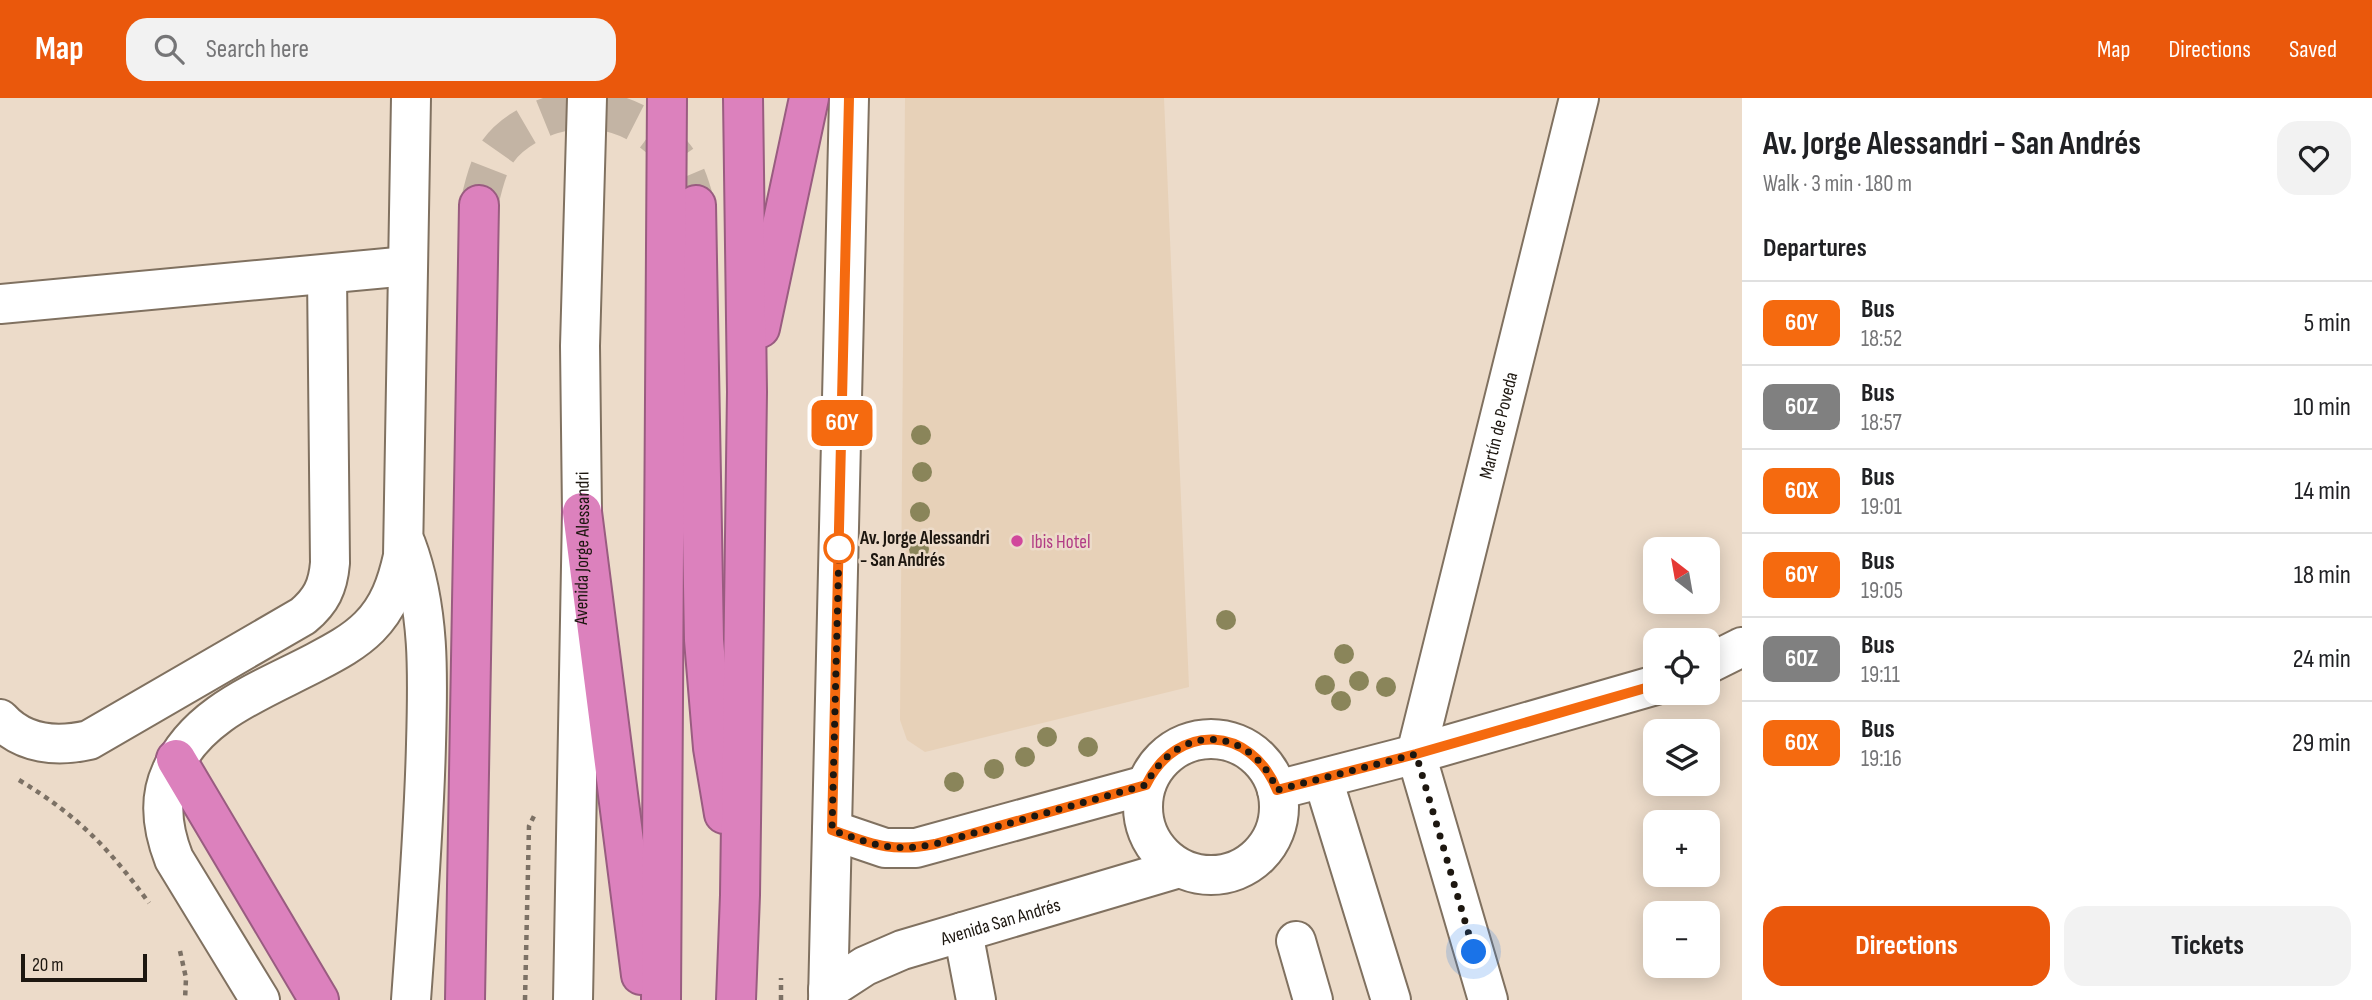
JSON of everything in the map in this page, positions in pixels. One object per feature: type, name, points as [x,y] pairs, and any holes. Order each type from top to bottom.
[{"type":"highway","points":[[661,1000],[667,98]]},
{"type":"highway","points":[[736,1000],[747,392],[743,98]]},
{"type":"highway","points":[[747,392],[809,98]]},
{"type":"highway","points":[[465,999],[479,205]]},
{"type":"highway","points":[[695,205],[704,640],[713,748],[740,895]]},
{"type":"highway","points":[[582,512],[645,1000]]},
{"type":"highway","points":[[176,759],[319,1000]]},
{"type":"street","points":[[260,1000],[184,878],[166,838],[164,795],[176,759],[193,736],[213,718],[338,651],[368,628],[391,597],[399,577],[403,556],[411,98]]},
{"type":"street","name":"Avenida Jorge Alessandri","points":[[573,1000],[582,512],[580,346],[587,98]]},
{"type":"street","points":[[828,995],[849,98]]},
{"type":"street","name":"Martín de Poveda","points":[[1416,754],[1579,98]]},
{"type":"street","points":[[0,304],[408,266]]},
{"type":"street","points":[[0,719],[19,734],[39,742],[56,745],[89,740],[291,623],[315,606],[327,586],[330,564],[327,274]]},
{"type":"street","points":[[403,535],[421,593],[428,697],[425,810],[411,1000]]},
{"type":"street","points":[[1720,658],[1742,647]]},
{"type":"street","points":[[1720,677],[1742,679]]},
{"type":"street","points":[[1277,790],[1416,754],[1643,689]]},
{"type":"street","points":[[1198,740],[1232,742],[1247,749],[1261,760],[1271,774],[1277,790],[1279,810],[1276,829],[1267,846],[1254,861],[1236,870],[1217,875],[1198,874],[1179,868],[1166,859],[1147,833],[1143,817],[1146,785],[1160,761],[1171,752],[1198,740]]},
{"type":"street","points":[[1416,754],[1488,1000]]},
{"type":"street","points":[[1323,779],[1391,1000]]},
{"type":"street","points":[[832,830],[885,848],[916,848],[1146,785]]},
{"type":"street","name":"Avenida San Andrés","points":[[828,995],[846,977],[883,957],[1179,868]]},
{"type":"street","points":[[963,932],[976,1000]]},
{"type":"street","points":[[1296,941],[1313,1000]]},
{"type":"street","points":[[231,1000],[236,961]]},
{"type":"path","points":[[16,778],[46,797],[97,838],[118,860],[155,911]]},
{"type":"path","points":[[526,1000],[529,826]]},
{"type":"path","points":[[177,942],[186,978],[185,1000]]},
{"type":"shaded area","points":[[905,98],[1164,98],[1189,687],[925,752],[907,740],[900,720]]},
{"type":"tunnel","points":[[479,205],[490,166],[507,141],[528,125],[544,118],[569,111],[586,110],[620,116],[635,122],[663,142],[682,167],[696,205]]},
{"type":"bus line","name":"60Y","points":[[849,98],[832,830],[885,848],[916,848],[935,844],[1146,785],[1160,761],[1171,752],[1198,740],[1232,742],[1247,749],[1261,760],[1271,774],[1277,790],[1416,754],[1643,689]]},
{"type":"place","name":"Ibis Hotel","points":[[1017,541]]},
{"type":"place","name":"Av. Jorge Alessandri - San Andrés","points":[[839,548]]},
{"type":"route","points":[[839,548],[832,830],[885,848],[916,848],[935,844],[1146,785],[1160,761],[1171,752],[1198,740],[1232,742],[1247,749],[1261,760],[1271,774],[1277,790],[1416,754],[1474,952]]}]
